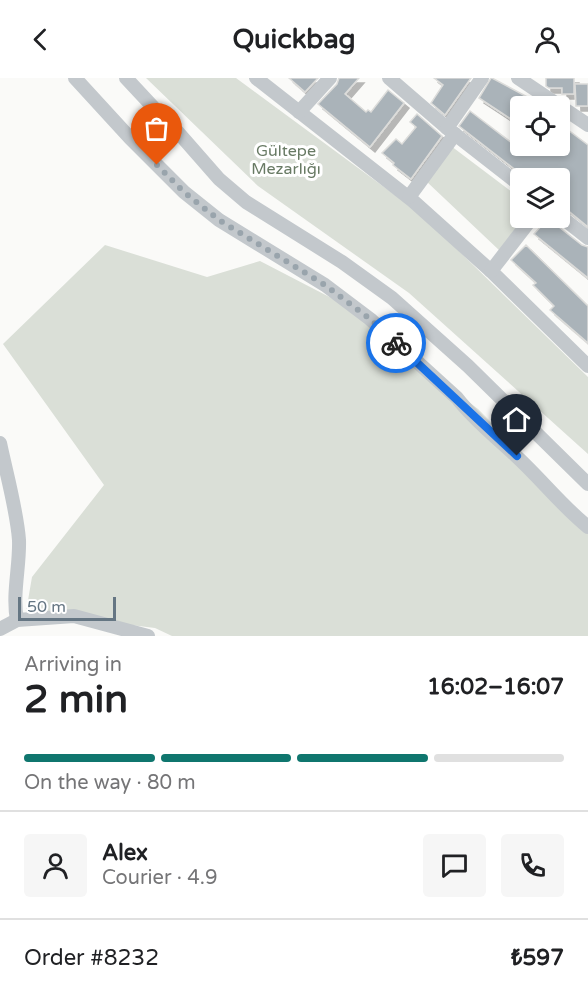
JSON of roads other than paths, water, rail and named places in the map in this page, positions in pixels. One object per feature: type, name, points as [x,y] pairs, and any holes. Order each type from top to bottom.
[{"type":"street","points":[[75,78],[184,192],[219,220],[325,285],[370,319],[457,398],[466,410],[517,456],[573,515],[588,527]]},
{"type":"street","points":[[126,78],[162,114],[219,179],[246,202],[342,262],[392,298],[468,366],[588,484]]},
{"type":"street","points":[[256,78],[409,197],[588,366]]},
{"type":"street","points":[[299,112],[330,78]]},
{"type":"street","points":[[389,78],[510,177]]},
{"type":"street","points":[[409,197],[482,78]]},
{"type":"street","points":[[518,78],[588,125]]},
{"type":"street","points":[[543,78],[544,95]]},
{"type":"street","points":[[570,224],[588,238]]},
{"type":"street","points":[[491,272],[524,228]]},
{"type":"street","points":[[0,443],[19,536],[20,558],[15,610],[17,620]]},
{"type":"street","points":[[0,629],[17,620],[74,616],[147,636]]},
{"type":"park label","name":"Gültepe Mezarlığı","points":[[286,160]]}]
